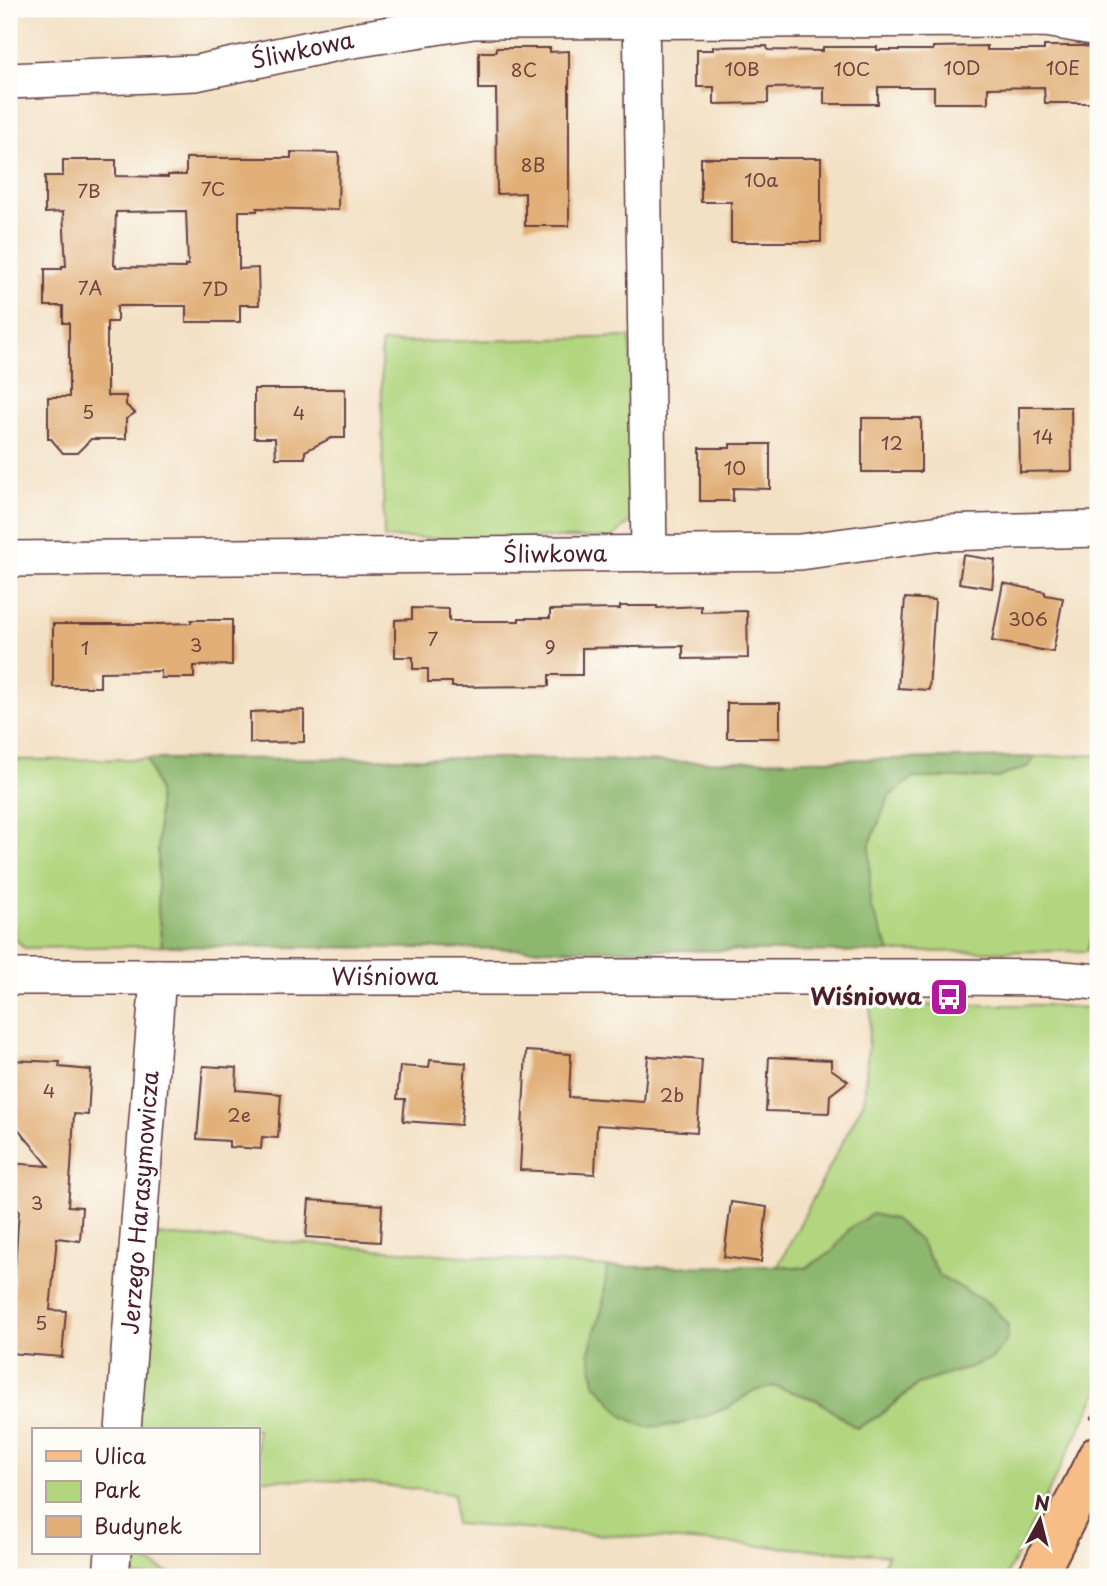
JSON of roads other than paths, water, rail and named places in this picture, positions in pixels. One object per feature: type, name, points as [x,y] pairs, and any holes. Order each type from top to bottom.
[{"type":"main road","points":[[1037,1577],[1098,1458]]},
{"type":"street","name":"Śliwkowa","points":[[9,81],[197,73],[347,41],[473,21],[641,15],[1045,19],[1098,28]]},
{"type":"street","points":[[641,15],[649,554]]},
{"type":"street","name":"Śliwkowa","points":[[9,559],[800,552],[941,533],[1098,529]]},
{"type":"street","name":"Wiśniowa","points":[[9,976],[951,977],[1052,978],[1098,982]]},
{"type":"street","name":"Jerzego Harasymowicza","points":[[123,1428],[158,977]]},
{"type":"street","points":[[111,1577],[113,1554]]},
{"type":"place","name":"Wiśniowa","points":[[949,997]]}]
